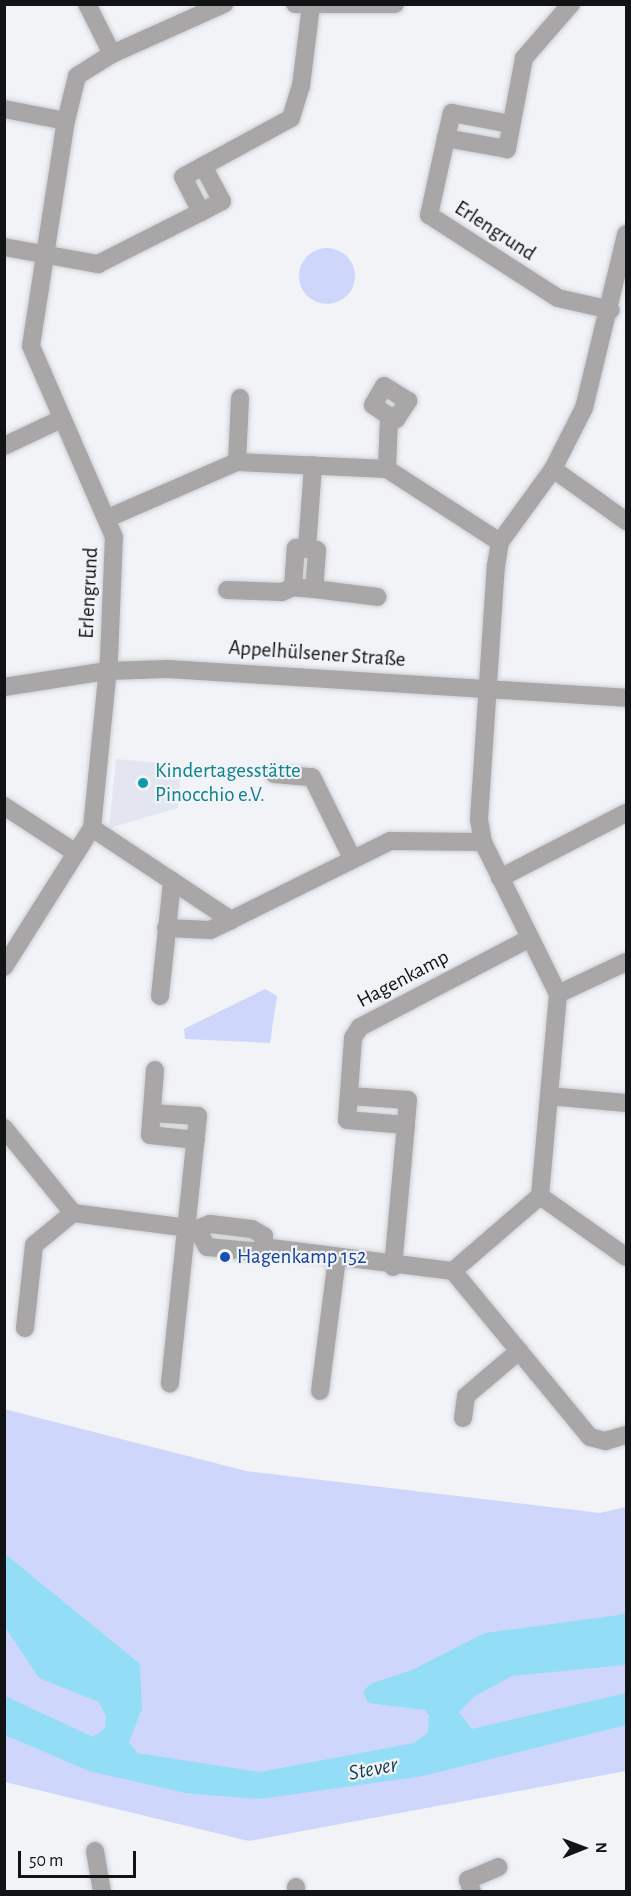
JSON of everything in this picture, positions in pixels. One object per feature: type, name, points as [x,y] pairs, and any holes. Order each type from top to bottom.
[{"type":"street","points":[[87,4],[112,54]]},
{"type":"street","name":"Erlengrund","points":[[106,671],[115,559],[108,518],[59,420],[32,346],[42,254],[66,121],[77,76],[112,54],[224,4]]},
{"type":"street","points":[[4,247],[98,264],[201,212],[183,177],[291,118],[301,86],[303,5],[395,4]]},
{"type":"street","points":[[446,138],[507,150],[524,58],[571,4]]},
{"type":"street","points":[[4,109],[66,121]]},
{"type":"street","name":"Erlengrund","points":[[511,124],[452,113],[429,215],[558,298],[611,310]]},
{"type":"street","points":[[4,1128],[73,1213],[193,1228],[210,1224],[252,1229],[264,1236],[263,1248],[393,1267],[453,1271],[540,1196],[558,994],[483,842],[479,819],[500,542],[553,468],[584,408],[611,310],[627,234]]},
{"type":"street","points":[[237,462],[240,398]]},
{"type":"street","points":[[387,469],[389,416]]},
{"type":"street","points":[[4,446],[59,420]]},
{"type":"street","name":"Erlengrund","points":[[108,518],[237,462],[387,469],[500,542]]},
{"type":"street","points":[[307,549],[313,465]]},
{"type":"street","points":[[553,468],[627,521]]},
{"type":"street","points":[[293,587],[296,548],[307,549],[317,550],[314,589]]},
{"type":"street","points":[[227,590],[282,592],[293,587],[378,597]]},
{"type":"street","name":"Appelhülsener Straße","points":[[4,687],[106,671],[215,670],[627,698]]},
{"type":"street","points":[[6,960],[92,828],[106,671]]},
{"type":"street","points":[[274,774],[312,777],[352,858]]},
{"type":"street","points":[[4,806],[76,853]]},
{"type":"street","points":[[500,878],[627,813]]},
{"type":"street","points":[[92,828],[231,920]]},
{"type":"street","points":[[166,928],[210,930],[390,841],[483,842]]},
{"type":"street","points":[[160,996],[171,881]]},
{"type":"street","name":"Hagenkamp","points":[[393,1267],[406,1125],[347,1120],[353,1038],[360,1027],[530,938]]},
{"type":"street","points":[[558,994],[627,962]]},
{"type":"street","points":[[154,1070],[152,1113],[198,1116],[193,1228],[170,1384]]},
{"type":"street","points":[[549,1096],[627,1103]]},
{"type":"street","points":[[540,1196],[627,1257]]},
{"type":"street","points":[[25,1328],[34,1245],[73,1213]]},
{"type":"street","points":[[320,1391],[337,1258]]},
{"type":"street","points":[[453,1271],[590,1437],[605,1441],[627,1435]]},
{"type":"street","points":[[463,1418],[466,1396],[519,1351]]},
{"type":"street","points":[[95,1851],[102,1892]]},
{"type":"street","points":[[472,1892],[468,1880],[498,1868]]},
{"type":"shaded area","points":[[327,248],[338,250],[347,256],[353,265],[355,276],[353,287],[347,296],[338,302],[327,304],[316,302],[307,296],[301,287],[299,276],[301,265],[307,256],[316,250]]},
{"type":"shaded area","points":[[116,759],[181,765],[178,808],[109,828]]},
{"type":"shaded area","points":[[265,989],[277,996],[270,1043],[185,1039],[184,1029]]},
{"type":"shaded area","points":[[4,1409],[246,1471],[600,1513],[626,1507],[626,1771],[249,1841],[5,1782]]},
{"type":"water","name":"Stever","points":[[5,1554],[140,1664],[142,1709],[129,1742],[137,1753],[260,1772],[414,1743],[428,1733],[429,1716],[425,1710],[368,1703],[363,1692],[370,1684],[412,1670],[485,1633],[626,1614],[626,1665],[512,1676],[475,1696],[459,1712],[472,1729],[626,1693],[626,1725],[423,1776],[260,1799],[185,1793],[89,1771],[5,1735],[5,1696],[93,1737],[105,1728],[106,1717],[99,1702],[39,1678],[5,1627]]},
{"type":"place","name":"Kindertagesstätte Pinocchio e.V.","points":[[143,783]]},
{"type":"place","name":"Hagenkamp 152","points":[[225,1257]]}]
